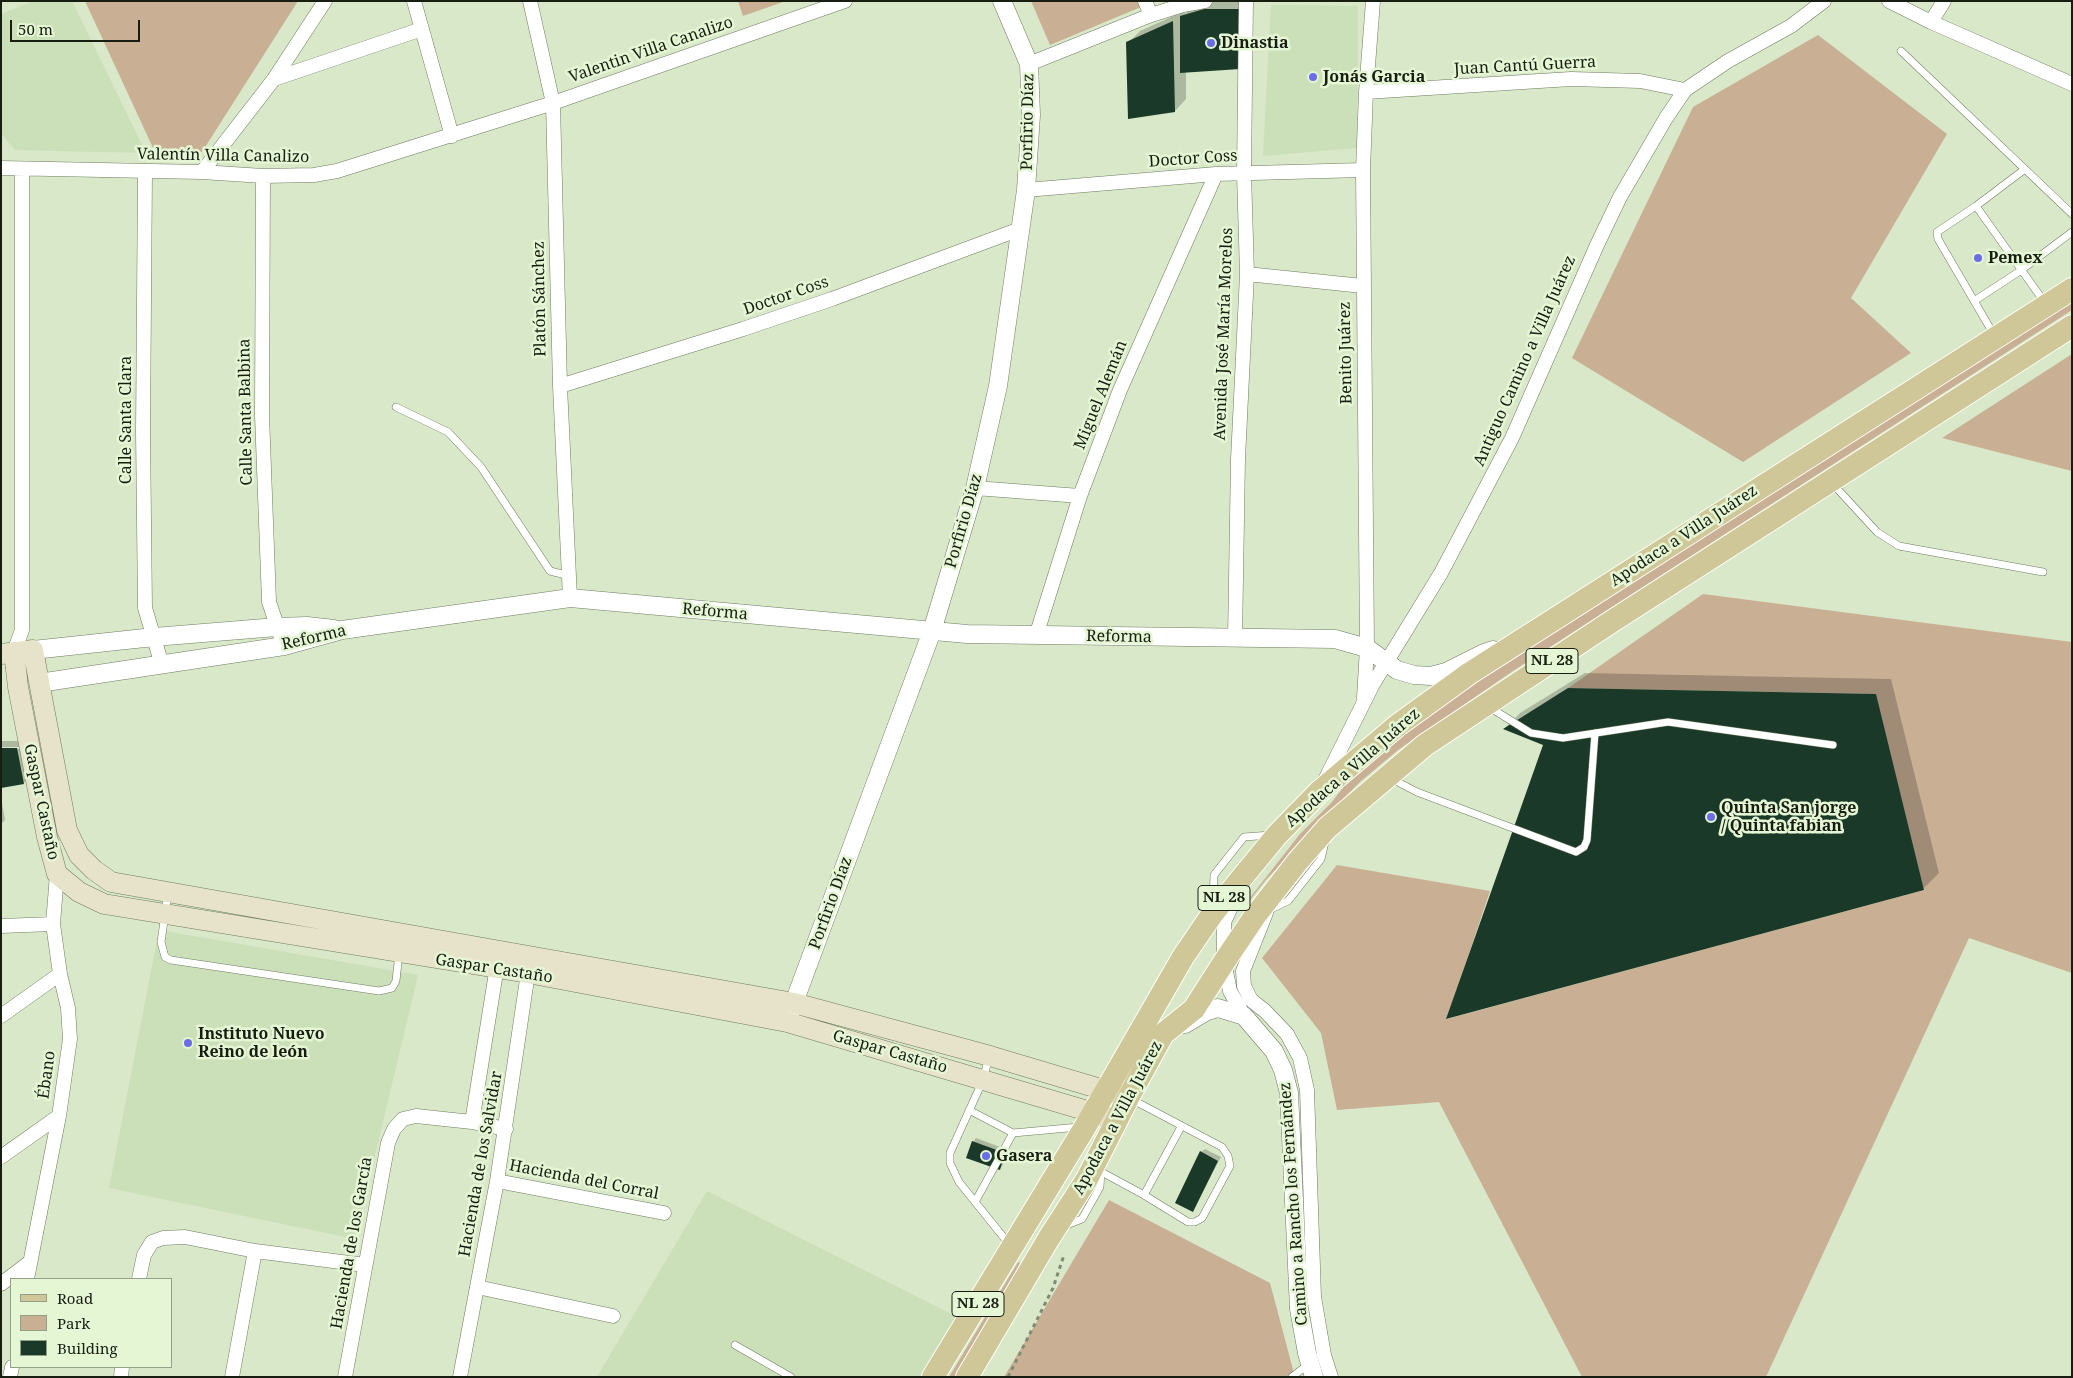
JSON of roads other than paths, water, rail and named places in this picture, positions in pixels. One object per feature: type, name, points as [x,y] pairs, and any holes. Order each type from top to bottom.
[{"type":"main road","name":"Apodaca a Villa Juárez","points":[[933,1377],[1090,1120],[1183,957],[1213,913],[1279,832],[1320,792],[1398,725],[1470,673],[2072,289]]},
{"type":"main road","name":"Apodaca a Villa Juárez","points":[[967,1377],[1054,1230],[1098,1165],[1128,1098],[1163,1034],[1194,1009],[1224,962],[1264,907],[1327,828],[1425,745],[2072,326]]},
{"type":"main road","name":"Gaspar Castaño","points":[[16,652],[38,683],[67,830],[79,855],[94,870],[111,882],[400,944],[529,965],[790,1013],[990,1056],[1107,1090],[1128,1098]]},
{"type":"main road","name":"Gaspar Castaño","points":[[16,652],[10,688],[56,874],[78,892],[104,904],[165,915],[400,944]]},
{"type":"main road","points":[[10,688],[38,683]]},
{"type":"main road","name":"Gaspar Castaño","points":[[790,1013],[983,1080],[1090,1120],[1118,1120]]},
{"type":"street","points":[[202,172],[274,79],[324,1]]},
{"type":"street","points":[[414,1],[452,136]]},
{"type":"street","name":"Platón Sánchez","points":[[530,1],[553,103],[560,386],[570,598]]},
{"type":"street","name":"Valentin Villa Canalizo","points":[[553,103],[845,1]]},
{"type":"street","name":"Porfirio Díaz","points":[[790,1013],[932,630],[975,488],[998,386],[1026,190],[1031,116],[1029,64],[1002,1]]},
{"type":"street","points":[[1146,1],[1151,15]]},
{"type":"street","points":[[1029,64],[1151,15],[1184,4],[1205,1]]},
{"type":"street","name":"Avenida José María Morelos","points":[[1235,638],[1238,459],[1247,274],[1244,173],[1246,1]]},
{"type":"street","name":"Benito Juárez","points":[[1363,704],[1367,650],[1362,170],[1373,1]]},
{"type":"street","name":"Antiguo Camino a Villa Juárez","points":[[1320,792],[1363,704],[1386,662],[1441,573],[1512,438],[1596,245],[1620,197],[1666,118],[1685,90],[1728,61],[1791,26],[1824,1]]},
{"type":"street","points":[[1889,1],[1931,22],[2072,84]]},
{"type":"street","points":[[1931,22],[1944,1]]},
{"type":"street","points":[[274,79],[422,29]]},
{"type":"street","name":"Juan Cantú Guerra","points":[[1366,92],[1571,79],[1640,81],[1685,90]]},
{"type":"street","name":"Valentín Villa Canalizo","points":[[1,168],[202,172],[262,176],[314,175],[337,171],[553,103]]},
{"type":"street","points":[[22,169],[22,630],[16,652],[277,626],[307,626],[342,630]]},
{"type":"street","name":"Doctor Coss","points":[[1026,190],[1216,174],[1362,170]]},
{"type":"street","name":"Calle Santa Clara","points":[[144,172],[143,432],[146,608],[162,665]]},
{"type":"street","name":"Miguel Alemán","points":[[1036,636],[1080,496],[1120,390],[1216,174]]},
{"type":"street","name":"Calle Santa Balbina","points":[[262,176],[262,416],[268,602],[284,646]]},
{"type":"street","name":"Doctor Coss","points":[[560,386],[779,317],[1020,229]]},
{"type":"street","points":[[1247,274],[1363,286]]},
{"type":"street","points":[[975,488],[1080,496]]},
{"type":"street","name":"Reforma","points":[[38,683],[284,646],[342,630],[570,598],[968,634],[1335,639],[1367,650]]},
{"type":"street","points":[[1367,650],[1397,670],[1414,675],[1431,676],[1446,672],[1484,653],[1515,645]]},
{"type":"street","points":[[1244,1016],[1230,991],[1224,962],[1224,922],[1234,900],[1279,832]]},
{"type":"street","name":"Ébano","points":[[27,1278],[59,1116],[70,1039],[68,1008],[60,974],[53,924],[56,874]]},
{"type":"street","points":[[1264,907],[1244,971],[1244,986],[1251,1000],[1266,1011],[1287,1034],[1300,1058],[1306,1090],[1314,1297],[1324,1355],[1331,1377]]},
{"type":"street","points":[[1,926],[53,924]]},
{"type":"street","name":"Hacienda de los Salvidar","points":[[472,1122],[498,961]]},
{"type":"street","name":"Hacienda de los Salvidar","points":[[460,1377],[506,1129],[529,965]]},
{"type":"street","points":[[1,1016],[60,974]]},
{"type":"street","points":[[1161,1038],[1206,1011],[1218,1008],[1230,1010],[1244,1016]]},
{"type":"street","name":"Camino a Rancho los Fernández","points":[[1244,1016],[1274,1051],[1283,1070],[1289,1093],[1299,1309],[1312,1370]]},
{"type":"street","points":[[1,1157],[59,1116]]},
{"type":"street","name":"Hacienda de los García","points":[[345,1377],[388,1143],[394,1129],[402,1119],[416,1116],[472,1122]]},
{"type":"street","points":[[472,1122],[506,1129]]},
{"type":"street","name":"Hacienda del Corral","points":[[497,1181],[664,1212]]},
{"type":"street","points":[[139,1278],[144,1255],[152,1242],[163,1238],[185,1236],[255,1251],[365,1265]]},
{"type":"street","points":[[232,1377],[255,1251]]},
{"type":"street","points":[[1,1284],[30,1262]]},
{"type":"street","points":[[477,1287],[613,1316]]},
{"type":"lane","points":[[1901,51],[2072,214]]},
{"type":"lane","points":[[1996,338],[1938,239],[1937,232],[1976,206],[2025,169]]},
{"type":"lane","points":[[1976,206],[2020,271],[2046,305]]},
{"type":"lane","points":[[1974,301],[2020,271],[2072,232]]},
{"type":"lane","points":[[396,407],[448,432],[482,467],[550,572],[570,576]]},
{"type":"lane","points":[[1830,481],[1876,532],[1899,546],[2043,572]]},
{"type":"lane","points":[[1485,705],[1531,732],[1563,738],[1668,722],[1833,745]]},
{"type":"lane","points":[[1386,777],[1417,792],[1576,852],[1584,847],[1588,840],[1595,733]]},
{"type":"lane","points":[[168,893],[161,942],[165,957],[171,960],[379,991],[392,988],[396,981],[400,944]]},
{"type":"lane","points":[[990,1056],[983,1080],[950,1153],[950,1163],[959,1182],[1012,1248]]},
{"type":"lane","points":[[1098,1165],[1188,1222],[1195,1222],[1202,1218],[1230,1166],[1228,1156],[1222,1147],[1128,1098]]},
{"type":"lane","points":[[968,1110],[1013,1133],[1090,1120]]},
{"type":"lane","points":[[1144,1195],[1181,1127]]},
{"type":"lane","points":[[975,1202],[1013,1133]]},
{"type":"lane","points":[[735,1345],[791,1377]]},
{"type":"lane","points":[[1292,1377],[1312,1370]]},
{"type":"place","name":"Dinastia","points":[[1211,43]]},
{"type":"place","name":"Jonás Garcia","points":[[1313,77]]},
{"type":"place","name":"Pemex","points":[[1978,258]]},
{"type":"place","name":"Quinta San jorge / Quinta fabian","points":[[1711,817]]},
{"type":"place","name":"Instituto Nuevo Reino de león","points":[[188,1043]]},
{"type":"place","name":"Gasera","points":[[986,1156]]}]
